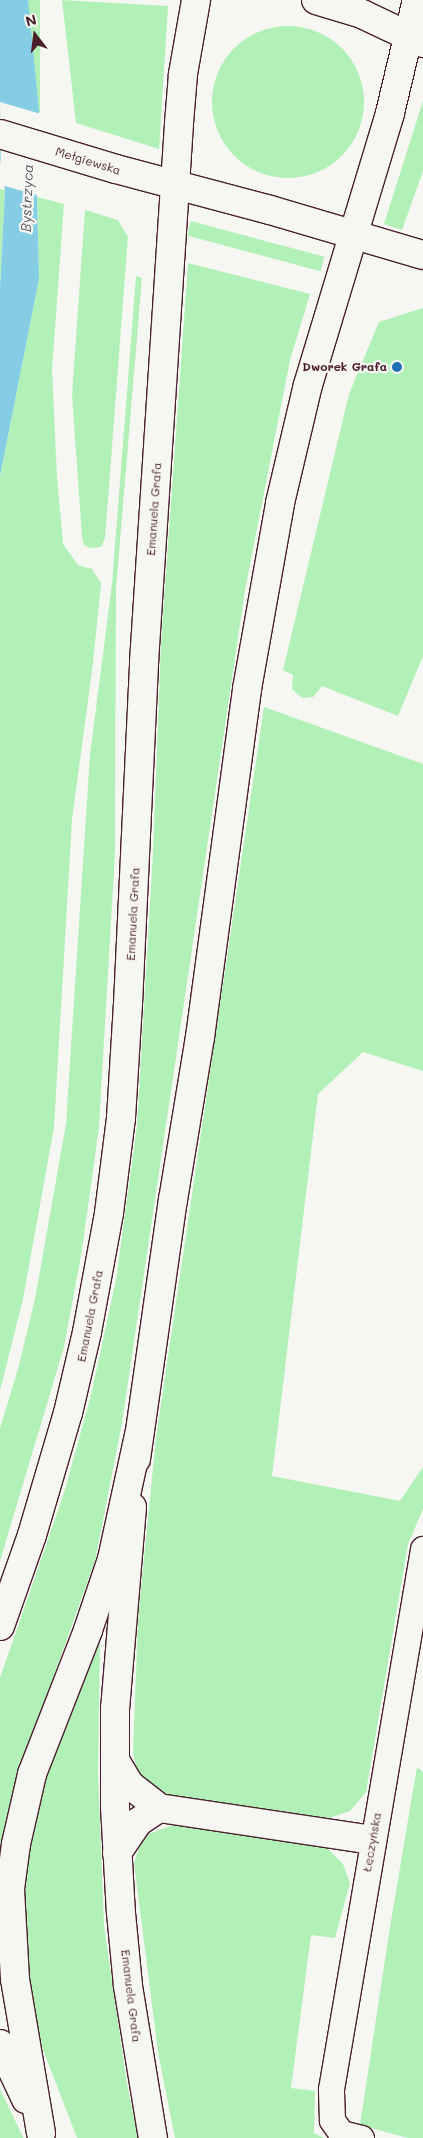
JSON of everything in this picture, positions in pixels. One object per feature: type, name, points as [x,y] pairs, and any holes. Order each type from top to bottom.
[{"type":"main road","name":"Emanuela Grafa","points":[[0,1626],[32,1535],[68,1413],[87,1332],[109,1213],[121,1118],[144,652],[177,186],[183,74],[196,0]]},
{"type":"main road","points":[[316,0],[362,14],[416,40]]},
{"type":"main road","points":[[42,2136],[16,1979],[10,1889],[13,1862],[32,1774],[88,1630],[112,1559],[138,1435],[200,1037],[247,689],[271,551],[308,385],[390,112],[416,40],[417,0]]},
{"type":"main road","name":"Mełgiewska","points":[[0,134],[116,169],[354,234]]},
{"type":"main road","points":[[354,234],[423,255]]},
{"type":"main road","name":"Emanuela Grafa","points":[[138,1435],[116,1708],[117,1853],[128,1986],[153,2138]]},
{"type":"main road","points":[[116,1762],[130,1785],[159,1808],[372,1840]]},
{"type":"main road","points":[[117,1853],[138,1822],[159,1808]]},
{"type":"main road","points":[[0,2044],[42,2136]]},
{"type":"street","name":"Łęczyńska","points":[[351,2136],[332,2120],[331,2089],[423,1549]]},
{"type":"green space","points":[[28,0],[40,0],[40,112],[28,112]]},
{"type":"green space","points":[[62,0],[168,6],[159,149],[76,123]]},
{"type":"green space","points":[[288,26],[317,32],[342,48],[358,73],[364,102],[358,131],[342,156],[317,172],[288,178],[259,172],[234,156],[218,131],[212,102],[218,73],[234,48],[259,32]]},
{"type":"green space","points":[[423,101],[423,171],[402,230],[384,224]]},
{"type":"green space","points":[[0,189],[5,190],[0,289]]},
{"type":"green space","points":[[37,197],[64,204],[52,370],[57,477],[63,544],[78,565],[92,569],[101,583],[93,663],[72,820],[54,1127],[23,1299],[0,1391],[0,476],[39,279]]},
{"type":"green space","points":[[85,210],[118,220],[128,237],[105,538],[101,547],[90,548],[84,545],[82,537],[72,395]]},
{"type":"green space","points":[[191,221],[324,257],[320,271],[187,235]]},
{"type":"green space","points":[[188,263],[310,294],[290,360],[245,590],[122,1423],[95,1561],[16,1781],[0,1863],[0,1678],[64,1493],[91,1395],[116,1280],[137,1126],[153,853],[161,644]]},
{"type":"green space","points":[[136,276],[142,278],[116,589],[115,853],[99,1127],[82,1250],[64,1347],[0,1561],[0,1428],[18,1369],[35,1299],[66,1124],[90,755],[112,584]]},
{"type":"green space","points":[[423,308],[423,656],[398,716],[322,686],[313,697],[302,698],[292,689],[293,675],[283,670],[349,394],[379,322]]},
{"type":"green space","points":[[264,707],[423,764],[423,1071],[363,1052],[318,1094],[272,1476],[400,1501],[423,1467],[423,1509],[408,1544],[366,1792],[350,1811],[329,1818],[169,1796],[150,1785],[137,1771],[133,1753],[138,1619],[156,1438]]},
{"type":"green space","points":[[100,1640],[98,1773],[104,1926],[127,2084],[138,2138],[77,2138],[44,2052],[32,2014],[24,1963],[24,1870],[47,1765]]},
{"type":"green space","points":[[417,1767],[423,1772],[423,2138],[408,2138],[360,2125],[390,1927]]},
{"type":"green space","points":[[176,1824],[327,1848],[343,1864],[350,1883],[335,1938],[311,1935],[291,2088],[315,2091],[314,2133],[324,2138],[175,2138],[158,2052],[134,1863],[143,1836]]},
{"type":"green space","points":[[0,2089],[23,2137],[23,2138],[0,2138]]},
{"type":"water","name":"Bystrzyca","points":[[0,0],[28,0],[39,111],[37,197],[39,279],[0,476],[0,289],[5,190],[0,158]]},
{"type":"pier","points":[[0,102],[41,114],[40,196],[1,185]]},
{"type":"place","name":"Dworek Grafa","points":[[397,367]]}]
